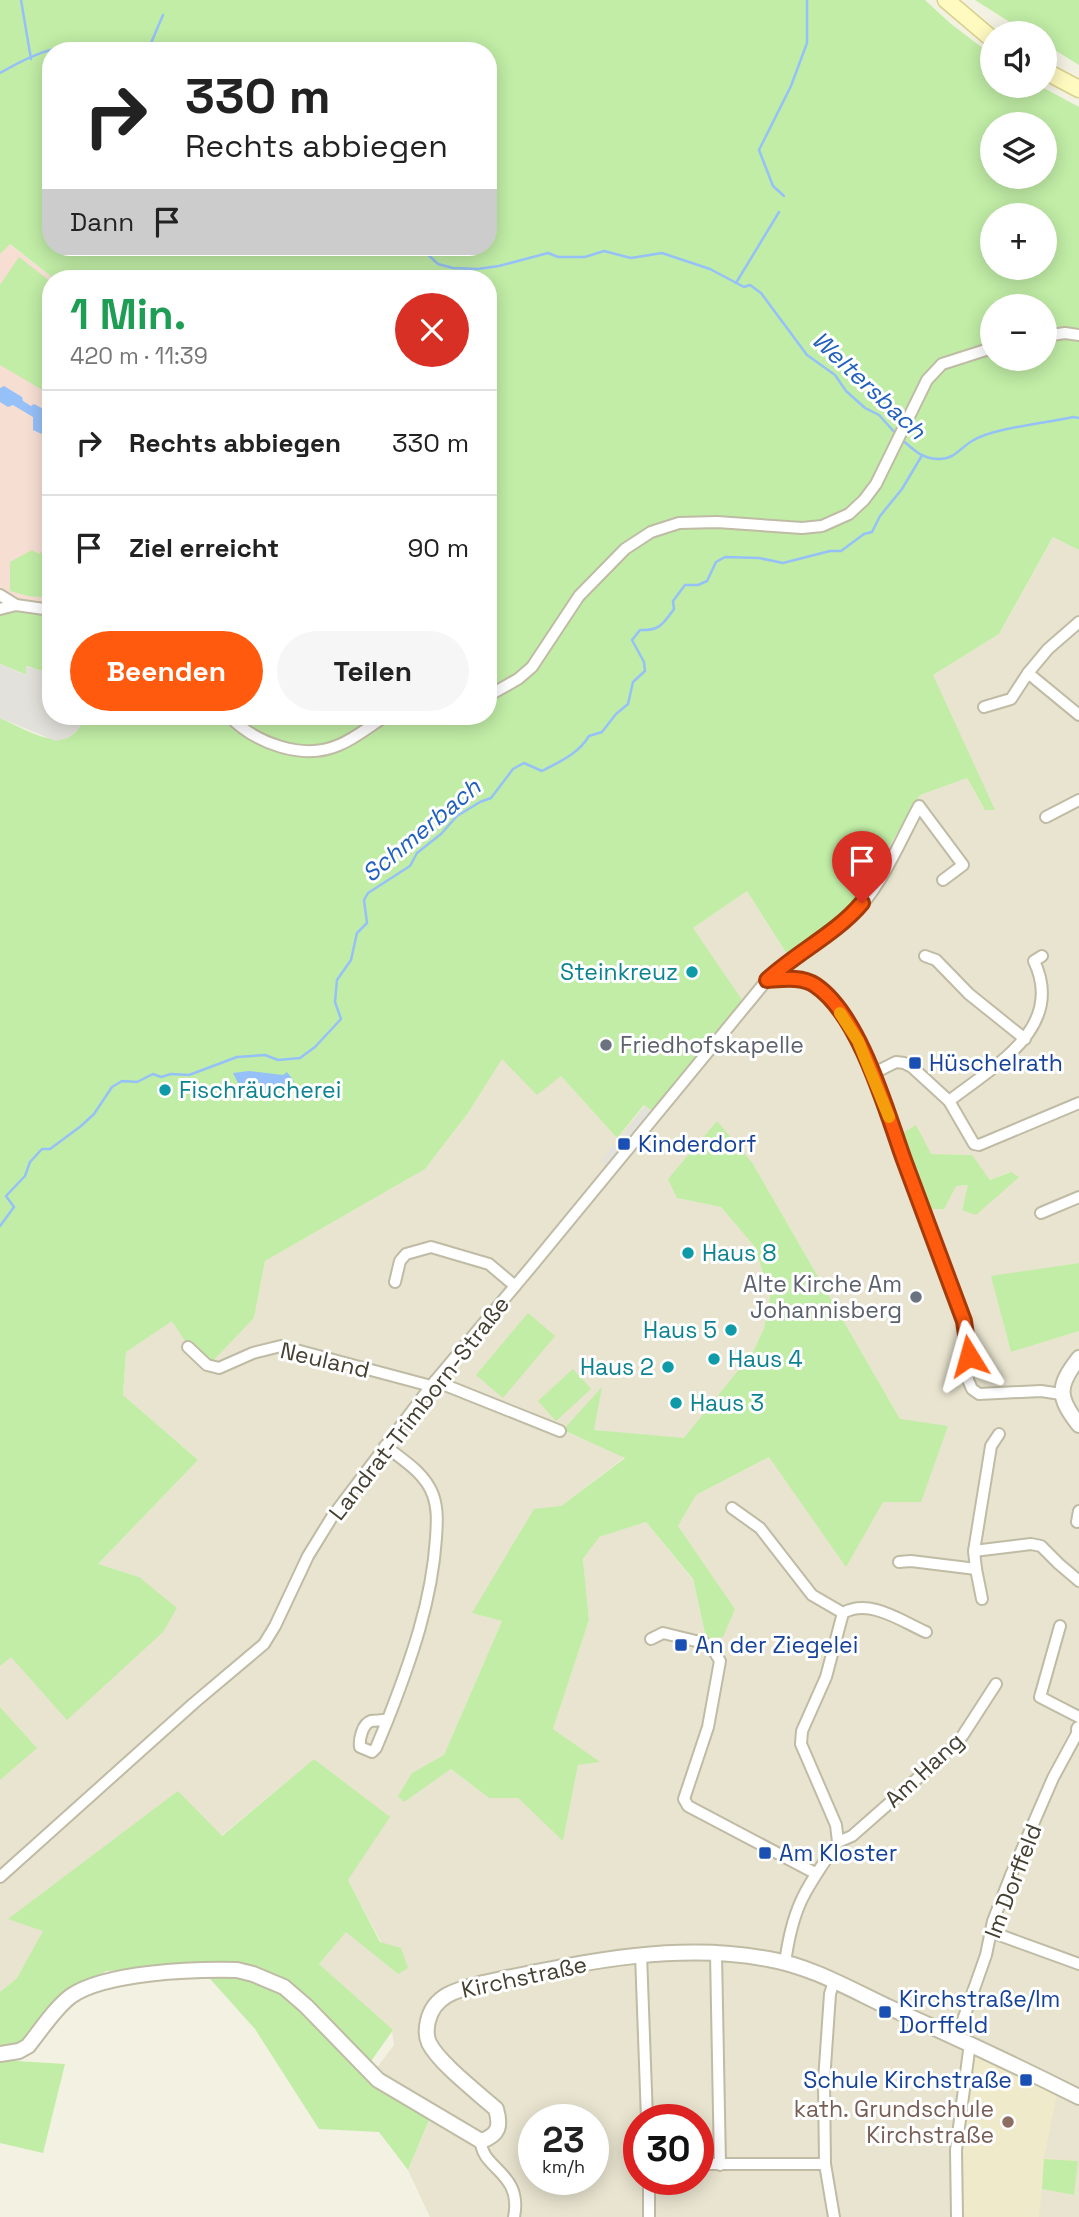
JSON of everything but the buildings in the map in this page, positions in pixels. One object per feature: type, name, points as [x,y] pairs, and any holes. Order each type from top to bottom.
[{"type":"main road","points":[[946,0],[980,29]]},
{"type":"main road","points":[[1057,77],[1079,89]]},
{"type":"street","points":[[1057,334],[1079,335]]},
{"type":"street","points":[[497,691],[532,667],[579,596],[625,548],[651,532],[679,523],[717,522],[802,528],[822,526],[849,514],[876,484],[927,380],[942,364],[980,352]]},
{"type":"street","points":[[0,596],[16,605],[42,609]]},
{"type":"street","points":[[0,609],[16,605]]},
{"type":"street","points":[[984,707],[1011,699],[1048,649],[1079,622]]},
{"type":"street","points":[[1028,673],[1079,715]]},
{"type":"street","points":[[238,725],[271,743],[297,750],[340,745],[372,725]]},
{"type":"street","points":[[1046,817],[1079,800]]},
{"type":"street","name":"Landrat-Trimborn-Straße","points":[[0,1877],[186,1710],[264,1644],[332,1517],[433,1383],[767,980],[852,916],[873,891],[919,806],[963,865],[943,880]]},
{"type":"street","points":[[925,956],[936,960],[969,994],[1025,1039]]},
{"type":"street","points":[[949,1101],[1015,1049],[1034,1027],[1040,1012],[1042,984],[1034,961],[1042,956]]},
{"type":"street","points":[[767,980],[806,981],[815,985],[848,1023],[872,1074],[964,1321],[969,1356],[968,1380],[972,1389],[979,1394],[1041,1391],[1061,1394]]},
{"type":"street","points":[[872,1074],[895,1062],[904,1063],[928,1080],[949,1101],[974,1144],[979,1145],[1079,1103]]},
{"type":"street","points":[[1041,1213],[1079,1197]]},
{"type":"street","points":[[395,1282],[400,1261],[406,1254],[430,1247],[489,1264],[515,1286]]},
{"type":"street","name":"Neuland","points":[[188,1347],[207,1365],[219,1368],[253,1353],[281,1346],[433,1383],[560,1431]]},
{"type":"street","points":[[1079,1358],[1068,1373],[1061,1394],[1063,1402],[1079,1425]]},
{"type":"street","points":[[982,1599],[974,1551],[991,1446],[999,1434]]},
{"type":"street","points":[[385,1446],[425,1480],[438,1513],[434,1567],[417,1639],[388,1719]]},
{"type":"street","points":[[732,1508],[760,1528],[812,1595],[843,1613]]},
{"type":"street","points":[[974,1551],[1031,1544],[1041,1546],[1079,1581]]},
{"type":"street","points":[[900,1562],[976,1569]]},
{"type":"street","points":[[843,1613],[859,1607],[872,1609],[926,1632]]},
{"type":"street","points":[[785,1963],[793,1919],[815,1873],[838,1842],[836,1825],[801,1744],[802,1731],[826,1677],[843,1613]]},
{"type":"street","points":[[1060,1626],[1040,1697],[1079,1717]]},
{"type":"street","points":[[651,1639],[663,1633],[704,1643],[717,1653],[720,1661],[708,1727],[684,1799],[688,1806],[815,1873]]},
{"type":"street","name":"Am Hang","points":[[838,1842],[852,1836],[952,1748],[964,1735],[996,1684]]},
{"type":"street","name":"Im Dorffeld","points":[[957,2217],[956,2150],[964,2040],[991,1932],[1011,1875],[1053,1778],[1079,1729]]},
{"type":"street","points":[[991,1932],[1079,1964]]},
{"type":"street","points":[[642,1954],[647,2104]]},
{"type":"street","name":"Kirchstraße","points":[[481,2141],[494,2135],[499,2129],[496,2109],[430,2045],[426,2029],[429,2015],[436,2004],[449,1993],[473,1985],[642,1954],[748,1956],[785,1963],[834,1981],[964,2040],[1079,2097]]},
{"type":"street","points":[[716,1954],[720,2165]]},
{"type":"street","points":[[0,2054],[19,2051],[28,2046],[68,1999],[86,1987],[117,1977],[237,1970],[253,1974],[284,1987],[379,2080],[481,2141],[484,2153],[507,2178],[514,2191],[514,2217]]},
{"type":"street","points":[[834,1981],[830,1994],[824,2081],[825,2164],[834,2217]]},
{"type":"street","points":[[714,2165],[825,2164]]},
{"type":"street","points":[[649,2195],[649,2217]]},
{"type":"shaded area","points":[[9,244],[43,270],[42,604],[25,602],[0,605],[0,254]]},
{"type":"shaded area","points":[[1054,536],[1079,550],[1079,1263],[992,1277],[1011,1352],[1079,1331],[1079,2217],[430,2217],[408,2170],[434,2109],[375,2070],[394,2045],[392,2030],[319,1964],[346,1931],[398,1974],[348,1880],[389,1817],[314,1759],[221,1836],[178,1792],[9,1919],[44,1931],[17,1978],[0,1992],[0,1780],[36,1747],[0,1707],[0,1666],[10,1657],[139,1577],[98,1564],[198,1460],[123,1395],[126,1352],[172,1320],[203,1370],[254,1318],[265,1261],[425,1169],[468,1113],[502,1058],[561,1076],[617,1138],[645,1105],[652,1110],[693,928],[747,891],[787,955],[857,900],[920,795],[967,778],[984,809],[933,675],[999,634]],"holes":[[[916,1126],[930,1154],[971,1155],[990,1180],[1010,1172],[962,1209],[969,1185],[956,1186],[903,1133]],[[753,1164],[900,1419],[769,1457],[696,1495],[678,1526],[735,1609],[706,1638],[693,1580],[646,1522],[598,1537],[583,1559],[589,1620],[553,1729],[599,1762],[578,1765],[563,1840],[518,1798],[489,1798],[451,1769],[404,1801],[412,1773],[444,1755],[502,1621],[472,1613],[561,1506],[625,1457],[564,1431],[601,1389],[594,1430],[684,1439],[753,1352],[764,1328],[770,1297],[755,1247],[721,1207],[677,1198]]]},
{"type":"shaded area","points":[[0,664],[26,675],[26,666],[42,671],[42,725],[81,725],[68,738],[56,741],[0,718]]},
{"type":"shaded area","points":[[645,1107],[651,1111],[606,1165],[601,1161]]},
{"type":"shaded area","name":"kath. Grundschule Kirchstraße","points":[[973,2052],[1057,2093],[1044,2158],[1078,2161],[1074,2195],[1042,2189],[1039,2217],[962,2217],[961,2152]]},
{"type":"green space","points":[[0,0],[925,0],[980,46],[980,98],[1057,98],[1057,95],[1079,107],[1079,550],[1053,537],[999,634],[933,675],[995,810],[985,810],[967,778],[920,795],[857,900],[788,956],[747,891],[693,928],[742,1000],[653,1111],[644,1105],[617,1138],[561,1076],[537,1095],[502,1059],[468,1113],[425,1169],[265,1261],[254,1318],[204,1370],[172,1321],[126,1352],[123,1395],[198,1460],[98,1564],[139,1577],[177,1608],[163,1632],[67,1720],[11,1657],[0,1666],[0,718],[35,734],[59,739],[69,737],[80,725],[497,725],[497,270],[43,270],[10,244],[0,254]]},
{"type":"green space","points":[[975,0],[1079,0],[1079,65],[1057,51],[1057,21],[1008,21]]},
{"type":"green space","points":[[19,257],[42,275],[42,390],[0,365],[0,285]]},
{"type":"green space","points":[[32,550],[39,554],[42,551],[42,597],[10,591],[10,562]]},
{"type":"green space","points":[[25,602],[42,604],[42,671],[27,666],[27,675],[0,664],[0,605]]},
{"type":"green space","points":[[717,1121],[753,1164],[900,1419],[948,1426],[921,1502],[883,1502],[846,1567],[769,1457],[696,1495],[678,1526],[735,1609],[723,1637],[706,1638],[693,1579],[646,1522],[599,1537],[583,1559],[589,1620],[553,1729],[600,1762],[578,1765],[563,1841],[518,1798],[489,1798],[451,1769],[404,1802],[398,1796],[412,1773],[444,1755],[502,1621],[472,1613],[534,1509],[561,1506],[625,1458],[563,1430],[602,1387],[594,1430],[684,1438],[753,1352],[764,1328],[770,1297],[755,1247],[721,1207],[677,1198],[668,1179]]},
{"type":"green space","points":[[916,1125],[931,1154],[972,1155],[990,1180],[1011,1172],[1019,1177],[976,1215],[962,1210],[968,1185],[956,1186],[944,1209],[926,1209],[903,1133]]},
{"type":"green space","points":[[1079,1263],[1079,1331],[1011,1352],[991,1276]]},
{"type":"green space","points":[[528,1313],[555,1336],[503,1398],[476,1375]]},
{"type":"green space","points":[[573,1369],[591,1389],[556,1421],[538,1401]]},
{"type":"green space","points":[[0,1707],[37,1748],[0,1780]]},
{"type":"green space","points":[[314,1759],[390,1817],[348,1880],[380,1942],[401,1948],[408,1968],[398,1974],[346,1932],[319,1964],[393,2030],[362,2074],[377,2088],[429,2120],[408,2170],[379,2132],[319,2129],[255,2029],[202,1966],[106,1971],[63,1995],[26,2041],[0,2047],[0,1992],[17,1978],[43,1931],[8,1919],[178,1791],[222,1836]]},
{"type":"green space","points":[[0,2060],[65,2064],[43,2153],[0,2143]]},
{"type":"green space","points":[[1044,2159],[1078,2161],[1074,2195],[1042,2189]]},
{"type":"water","points":[[4,386],[31,406],[34,404],[42,408],[42,434],[33,430],[33,417],[13,405],[8,407],[0,402],[0,388]]},
{"type":"water","points":[[249,1071],[283,1075],[287,1072],[294,1081],[272,1095],[241,1098],[233,1073]]},
{"type":"waterway","points":[[21,0],[31,59]]},
{"type":"waterway","points":[[784,196],[773,186],[759,150],[791,86],[807,43],[807,0]]},
{"type":"waterway","points":[[151,42],[163,15]]},
{"type":"waterway","name":"Weltersbach","points":[[0,73],[42,53]]},
{"type":"waterway","points":[[736,283],[779,212]]},
{"type":"waterway","name":"Weltersbach","points":[[430,256],[438,264],[477,269],[548,253],[558,257],[585,257],[604,251],[631,258],[662,253],[710,269],[744,287],[750,285],[761,293],[807,355],[835,375],[846,391],[865,408],[879,415],[897,435]]},
{"type":"waterway","name":"Weltersbach","points":[[902,440],[923,456],[945,459],[981,436],[1020,426],[1079,418]]},
{"type":"waterway","name":"Schmerbach","points":[[0,1226],[14,1207],[6,1196],[25,1176],[30,1162],[42,1149],[50,1149],[81,1126],[94,1114],[112,1087],[122,1081],[137,1082],[153,1074],[161,1077],[171,1074],[189,1075],[237,1057],[265,1055],[278,1060],[300,1058],[315,1047],[341,1019],[335,1002],[337,980],[351,960],[357,933],[367,923],[364,900],[368,893],[410,866],[417,853],[441,834],[457,816],[491,798],[513,769],[524,763],[542,771],[574,752],[589,736],[602,732],[628,704],[633,682],[645,671],[644,662],[632,640],[640,630],[657,628],[664,622],[674,609],[673,601],[685,585],[698,585],[707,581],[716,562],[725,557],[759,558],[783,563],[830,551],[841,551],[864,534],[872,532],[921,457]]},
{"type":"slow traffic","points":[[840,1013],[858,1041],[889,1117]]},
{"type":"place","name":"Steinkreuz","points":[[692,972]]},
{"type":"place","name":"Friedhofskapelle","points":[[606,1045]]},
{"type":"place","name":"Hüschelrath","points":[[915,1063]]},
{"type":"place","name":"Fischräucherei","points":[[165,1090]]},
{"type":"place","name":"Kinderdorf","points":[[624,1144]]},
{"type":"place","name":"Haus 8","points":[[688,1253]]},
{"type":"place","name":"Alte Kirche Am Johannisberg","points":[[916,1297]]},
{"type":"place","name":"Haus 5","points":[[731,1330]]},
{"type":"place","name":"Haus 4","points":[[714,1359]]},
{"type":"place","name":"Haus 2","points":[[668,1367]]},
{"type":"place","name":"Haus 3","points":[[676,1403]]},
{"type":"place","name":"An der Ziegelei","points":[[681,1645]]},
{"type":"place","name":"Am Kloster","points":[[765,1853]]},
{"type":"place","name":"Kirchstraße/Im Dorffeld","points":[[885,2012]]},
{"type":"place","name":"Schule Kirchstraße","points":[[1026,2080]]},
{"type":"place","name":"kath. Grundschule Kirchstraße","points":[[1008,2122]]},
{"type":"route","points":[[862,903],[852,916],[767,980],[806,981],[815,985],[829,998],[858,1041],[964,1321],[969,1356]]}]
